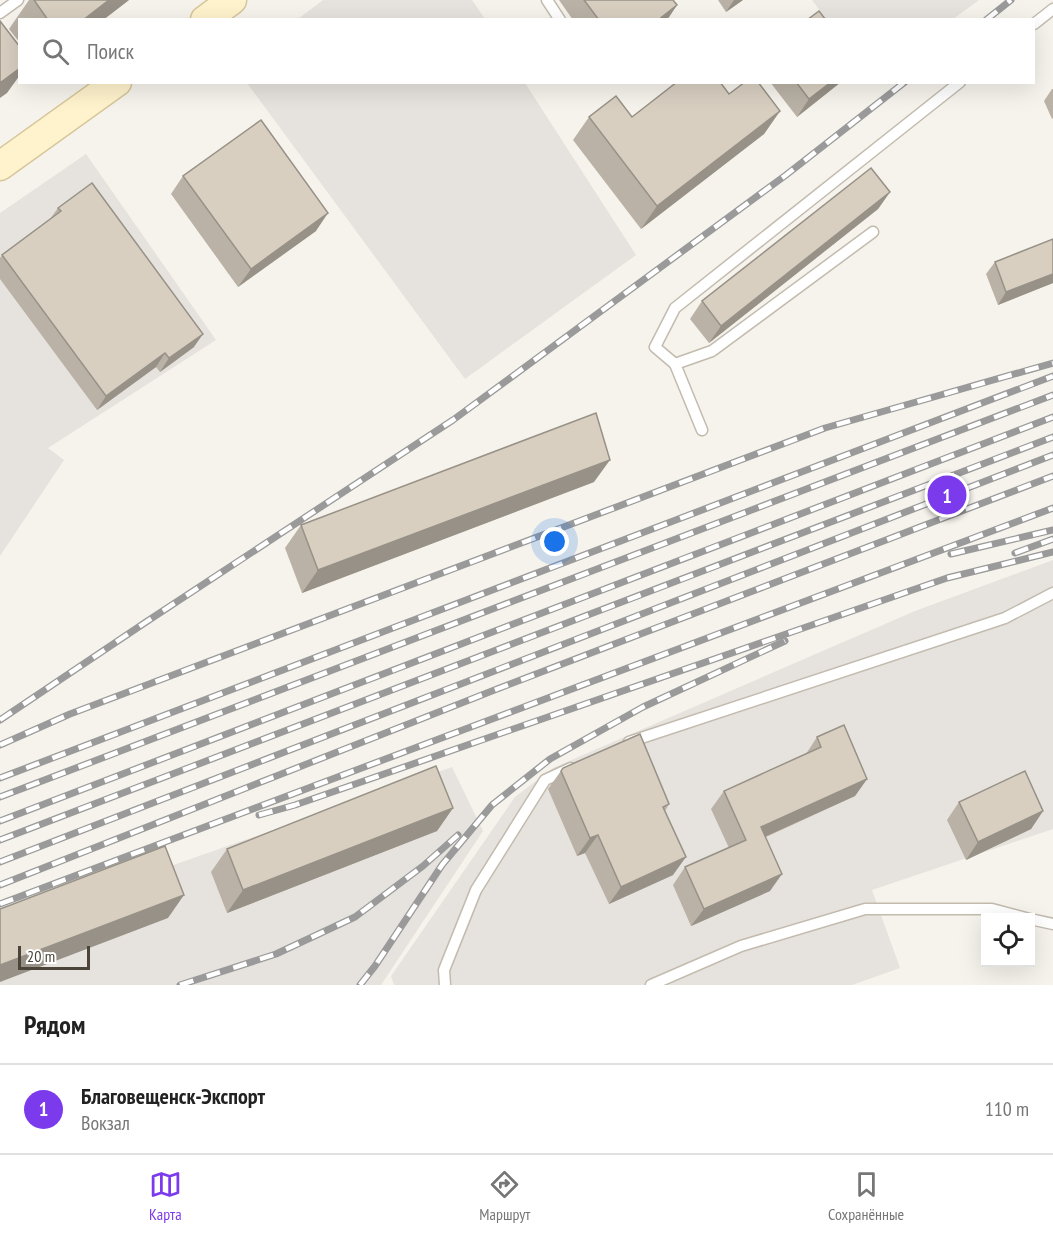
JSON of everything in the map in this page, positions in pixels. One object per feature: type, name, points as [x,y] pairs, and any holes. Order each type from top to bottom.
[{"type":"street","points":[[208,18],[232,0]]},
{"type":"street","points":[[0,166],[114,84]]},
{"type":"lane","points":[[0,13],[18,0]]},
{"type":"lane","points":[[547,0],[559,18]]},
{"type":"lane","points":[[1035,23],[1053,9]]},
{"type":"lane","points":[[702,430],[675,364],[655,347],[675,308],[957,84]]},
{"type":"lane","points":[[675,364],[712,351],[873,232]]},
{"type":"lane","points":[[616,748],[1005,618],[1053,593]]},
{"type":"lane","points":[[445,985],[444,970],[476,890],[544,780],[586,762]]},
{"type":"lane","points":[[651,985],[741,946],[865,909],[992,909],[1007,913]]},
{"type":"lane","points":[[1035,920],[1053,924]]},
{"type":"shaded area","points":[[323,0],[472,0],[484,18],[299,18]]},
{"type":"shaded area","points":[[812,0],[979,0],[954,18],[826,18]]},
{"type":"shaded area","points":[[248,84],[526,84],[636,255],[465,379]]},
{"type":"shaded area","points":[[86,154],[216,340],[48,448],[64,460],[0,556],[0,213]]},
{"type":"shaded area","points":[[1053,560],[1053,829],[872,890],[900,968],[852,985],[394,985],[391,976],[515,797],[553,768],[915,611]]},
{"type":"shaded area","points":[[452,767],[483,831],[381,985],[0,985],[0,926]]},
{"type":"building","points":[[34,0],[109,0],[86,18],[47,18]]},
{"type":"building","points":[[584,0],[673,0],[677,5],[661,18],[598,18]]},
{"type":"building","points":[[819,11],[824,18],[810,18]]},
{"type":"building","points":[[0,21],[18,44],[18,70],[0,83]]},
{"type":"building","points":[[674,84],[722,84],[729,94],[742,84],[760,84],[780,111],[657,206],[589,117],[616,96],[632,117]]},
{"type":"building","points":[[798,84],[828,84],[809,99]]},
{"type":"building","points":[[261,120],[328,213],[251,269],[183,176]]},
{"type":"building","points":[[871,168],[890,192],[721,326],[702,301]]},
{"type":"building","points":[[92,183],[203,334],[169,358],[165,353],[106,396],[2,255],[61,211],[58,208]]},
{"type":"building","points":[[1053,239],[1053,274],[1006,292],[995,262]]},
{"type":"building","points":[[596,413],[610,460],[318,570],[301,525]]},
{"type":"building","points":[[844,725],[867,779],[761,827],[782,874],[704,909],[685,867],[746,840],[724,791],[821,747],[817,737]]},
{"type":"building","points":[[640,734],[669,804],[663,807],[686,857],[621,887],[598,835],[590,838],[561,771],[563,768]]},
{"type":"building","points":[[436,766],[453,808],[243,890],[227,849]]},
{"type":"building","points":[[1025,771],[1043,811],[978,842],[959,802]]},
{"type":"building","points":[[165,846],[184,895],[0,965],[0,909]]},
{"type":"railway","points":[[988,18],[1011,0]]},
{"type":"railway","points":[[0,720],[453,420],[786,175],[902,84]]},
{"type":"railway","points":[[0,745],[70,714],[825,428],[1053,363]]},
{"type":"railway","points":[[0,778],[1053,376]]},
{"type":"railway","points":[[0,797],[1053,395]]},
{"type":"railway","points":[[0,821],[1053,417]]},
{"type":"railway","points":[[0,840],[1053,437]]},
{"type":"railway","points":[[0,862],[1053,455]]},
{"type":"railway","points":[[0,885],[497,689],[1053,476]]},
{"type":"railway","points":[[0,904],[1053,508]]},
{"type":"railway","points":[[951,554],[1053,530]]},
{"type":"railway","points":[[1015,553],[1053,539]]},
{"type":"railway","points":[[259,815],[295,805],[947,578],[1053,552]]},
{"type":"railway","points":[[360,985],[442,865],[492,805],[550,759],[643,707],[785,641]]},
{"type":"railway","points":[[180,985],[276,954],[355,917],[423,866],[458,835]]},
{"type":"place","name":"Благовещенск-Экспорт","points":[[947,495]]}]
